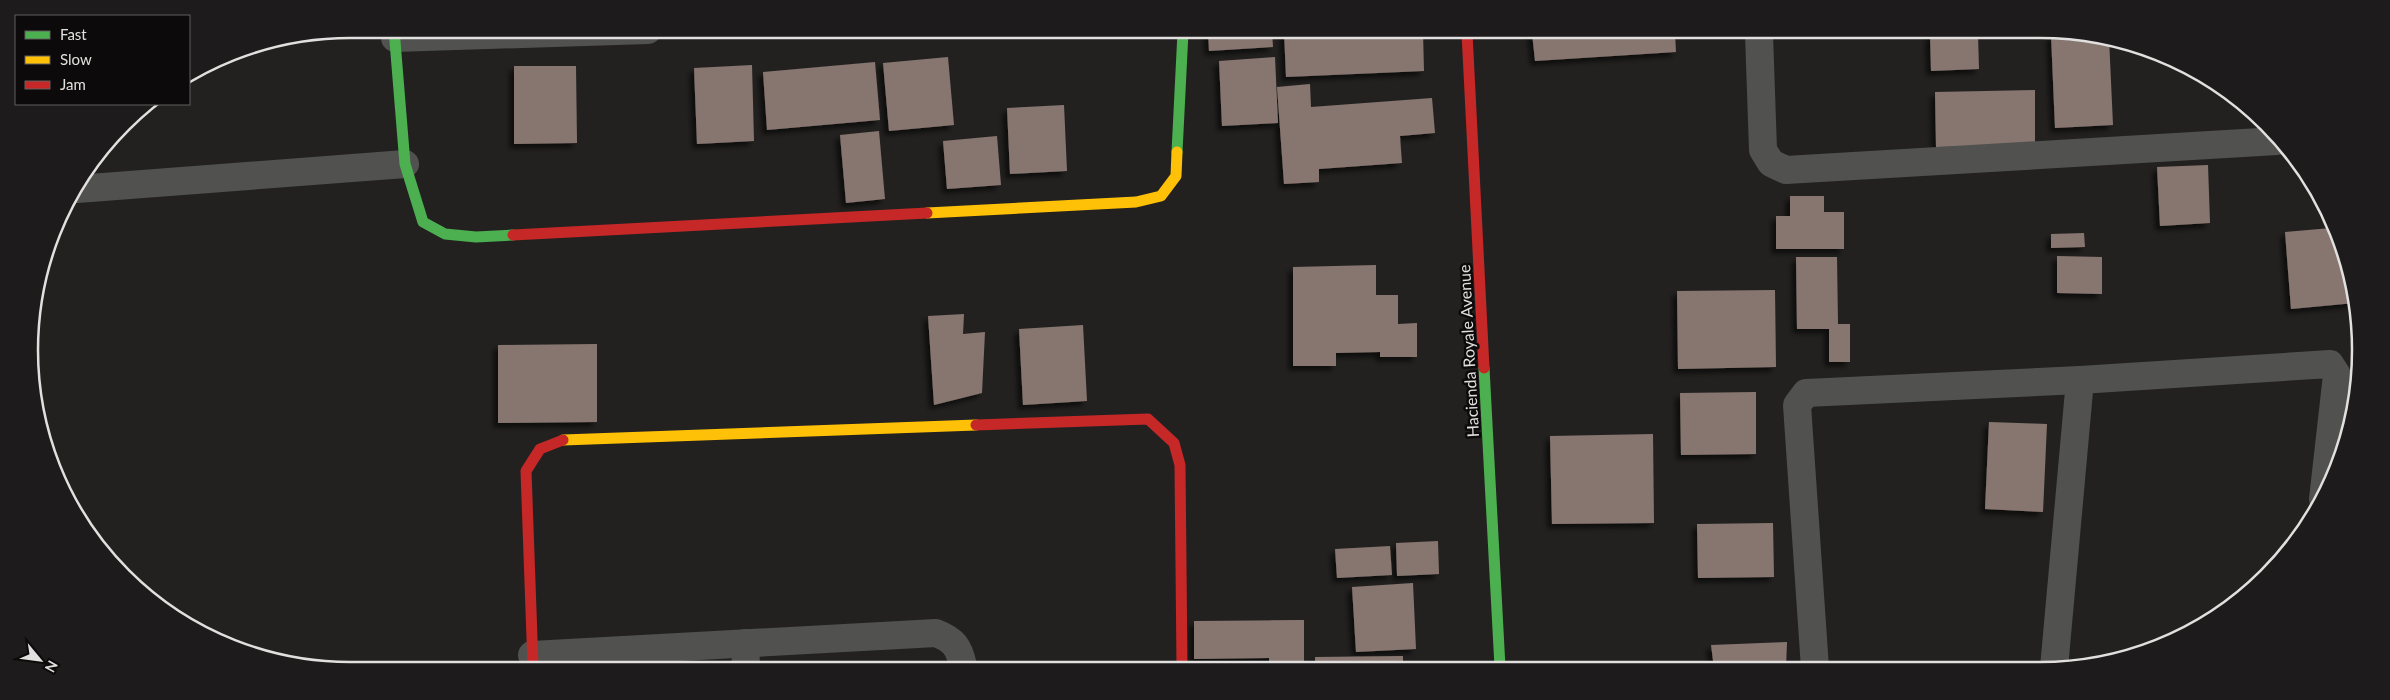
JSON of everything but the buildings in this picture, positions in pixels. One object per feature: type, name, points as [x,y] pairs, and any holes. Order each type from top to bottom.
[{"type":"street","points":[[395,38],[404,164],[423,222],[445,234],[476,237],[1136,202],[1160,196],[1176,176],[1183,38]]},
{"type":"street","name":"Hacienda Royale Avenue","points":[[1467,38],[1500,662]]},
{"type":"street","points":[[1759,38],[1763,150],[1771,163],[1786,170],[2272,141]]},
{"type":"street","points":[[83,188],[404,164]]},
{"type":"street","points":[[1814,662],[1797,405],[1806,393],[2080,380],[2330,364],[2337,375],[2325,477]]},
{"type":"street","points":[[2055,662],[2080,380]]},
{"type":"street","points":[[962,662],[952,639],[936,633],[746,655],[532,660],[526,471],[540,449],[564,440],[1148,418],[1174,443],[1180,465],[1182,662]]},
{"type":"traffic: fast","points":[[395,38],[405,164],[423,222],[445,234],[476,237],[513,235]]},
{"type":"traffic: fast","points":[[1177,152],[1183,38]]},
{"type":"traffic: fast","points":[[1484,368],[1500,662]]},
{"type":"traffic: slow","points":[[927,213],[1136,202],[1161,196],[1176,176],[1177,152]]},
{"type":"traffic: slow","points":[[563,440],[976,425]]},
{"type":"traffic: jam","points":[[1467,38],[1484,368]]},
{"type":"traffic: jam","points":[[513,235],[927,213]]},
{"type":"traffic: jam","points":[[976,425],[1148,419],[1174,443],[1180,465],[1182,662]]},
{"type":"traffic: jam","points":[[533,662],[526,471],[540,449],[563,440]]}]
